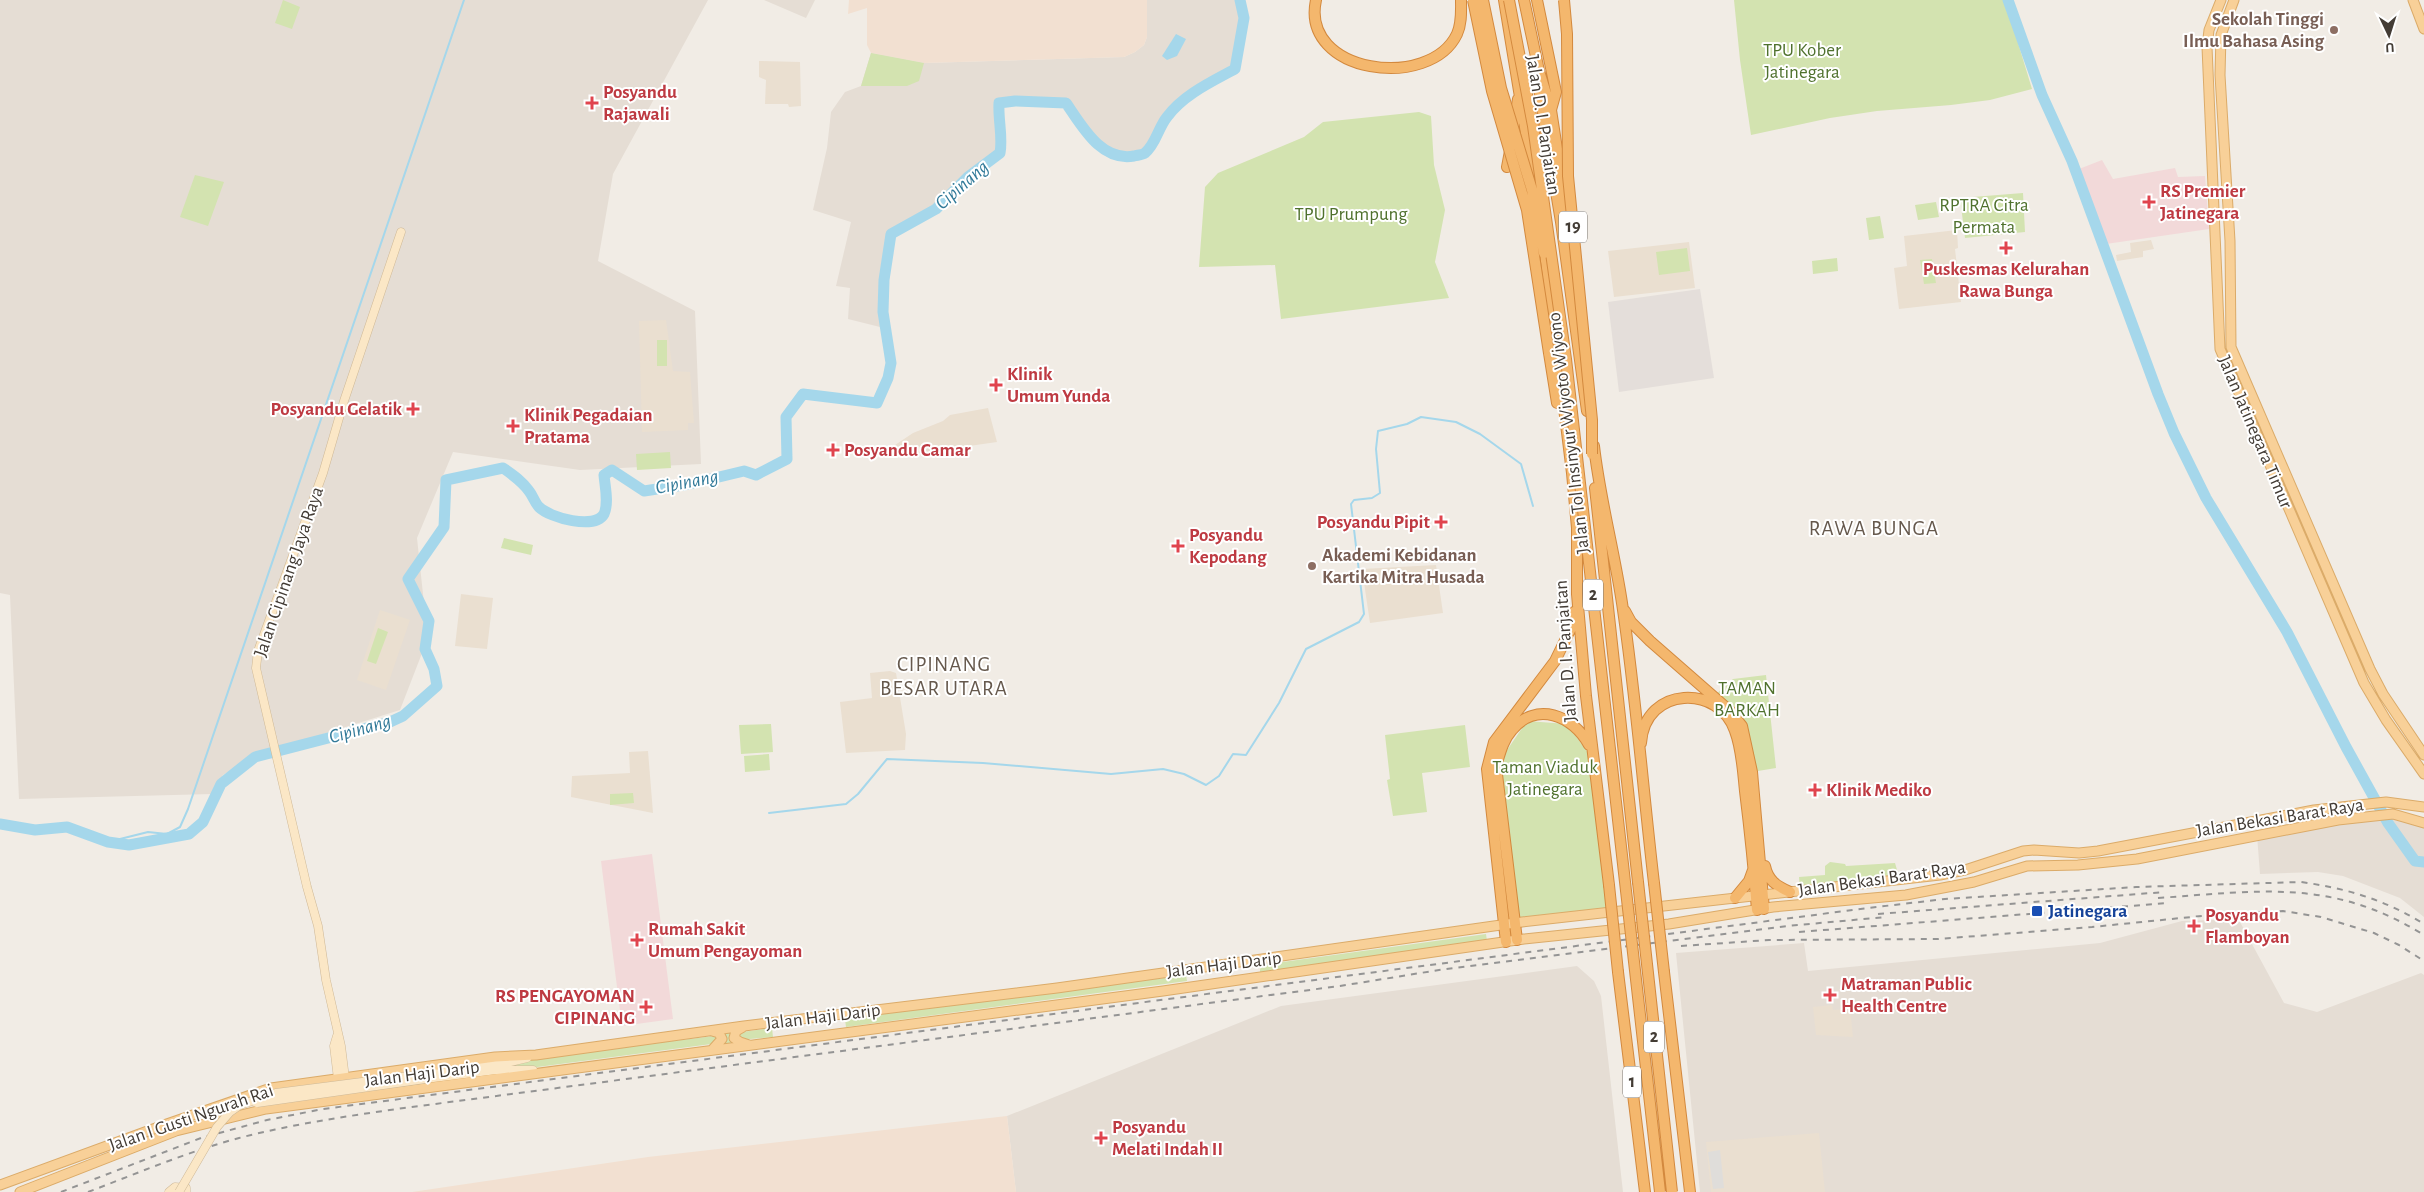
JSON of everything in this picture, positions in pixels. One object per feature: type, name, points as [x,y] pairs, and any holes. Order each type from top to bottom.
[{"type":"highway","points":[[1316,0],[1318,31],[1333,50],[1355,62],[1383,68],[1417,64],[1429,60],[1447,47],[1456,35],[1460,22],[1461,0]]},
{"type":"highway","points":[[1473,0],[1492,91],[1528,210],[1569,493]]},
{"type":"highway","name":"19","points":[[1483,0],[1502,88],[1537,210],[1575,436]]},
{"type":"highway","name":"Jalan D. I. Panjaitan","points":[[1502,0],[1520,88],[1542,232],[1572,473],[1577,528],[1577,594],[1593,752],[1645,1192]]},
{"type":"highway","name":"Jalan Tol Insinyur Wiyoto Wiyono","points":[[1509,0],[1533,126],[1566,359],[1660,1192]]},
{"type":"highway","name":"Jalan Tol Insinyur Wiyoto Wiyono","points":[[1523,0],[1561,222],[1592,454],[1600,549],[1672,1192]]},
{"type":"highway","name":"Jalan D. I. Panjaitan","points":[[1523,0],[1539,71],[1551,110],[1582,326],[1598,483],[1608,521],[1622,603],[1690,1192]]},
{"type":"highway","points":[[1529,0],[1549,88],[1551,110]]},
{"type":"highway","name":"Jalan D. I. Panjaitan","points":[[1538,0],[1556,92],[1551,110]]},
{"type":"highway","name":"19","points":[[1564,0],[1568,34],[1568,176],[1592,420],[1592,454]]},
{"type":"highway","points":[[1508,167],[1520,88]]},
{"type":"highway","points":[[1511,941],[1487,769],[1494,742],[1556,661],[1572,626],[1577,594]]},
{"type":"highway","points":[[1622,603],[1631,622],[1730,711],[1742,726],[1752,772],[1759,844],[1760,909]]},
{"type":"highway","points":[[1641,769],[1643,729],[1648,717],[1663,703],[1691,698],[1715,706],[1726,716],[1735,730],[1742,770],[1754,869],[1760,896]]},
{"type":"highway","points":[[1509,924],[1496,766],[1504,741],[1520,722],[1535,714],[1548,714],[1560,716],[1571,722],[1584,736],[1593,752]]},
{"type":"highway","points":[[1759,844],[1769,879],[1776,886],[1790,892]]},
{"type":"highway","points":[[1735,898],[1748,881],[1754,869]]},
{"type":"main road","name":"Jalan Jatinegara Timur","points":[[2221,0],[2208,36],[2208,84],[2220,349],[2364,683],[2386,720],[2424,774]]},
{"type":"main road","name":"Jalan Jatinegara Timur","points":[[2234,0],[2221,35],[2220,84],[2230,241],[2232,352],[2370,669],[2383,694],[2424,755]]},
{"type":"main road","points":[[2413,0],[2424,30]]},
{"type":"main road","points":[[2208,84],[2220,84]]},
{"type":"main road","name":"Jalan Cipinang Jaya Raya","points":[[342,1078],[334,1046],[337,1036],[318,926],[257,674],[258,651],[323,473],[347,392],[400,232]]},
{"type":"main road","name":"Jalan Bekasi Barat Raya","points":[[1509,924],[1947,874],[2034,850],[2079,853],[2098,851],[2307,811],[2368,803],[2386,802],[2424,807]]},
{"type":"main road","name":"Jalan Bekasi Barat Raya","points":[[1511,941],[1669,924],[1760,909],[1906,895],[1974,882],[2027,866],[2078,865],[2137,859],[2256,835],[2377,815],[2393,814],[2424,823]]},
{"type":"main road","name":"Jalan Haji Darip","points":[[425,1077],[508,1063],[536,1055],[744,1026],[1248,962],[1509,924]]},
{"type":"main road","name":"Jalan Haji Darip","points":[[181,1192],[217,1127],[230,1112],[240,1105],[276,1092],[496,1070],[560,1071],[1163,991],[1511,941]]},
{"type":"main road","points":[[744,1026],[736,1031],[734,1038],[749,1045]]},
{"type":"main road","points":[[709,1031],[719,1033],[722,1038],[712,1050]]},
{"type":"main road","name":"Jalan I Gusti Ngurah Rai","points":[[0,1185],[271,1088],[494,1058],[536,1055]]},
{"type":"main road","name":"Jalan I Gusti Ngurah Rai","points":[[20,1192],[199,1124],[266,1109],[560,1071]]},
{"type":"main road","points":[[127,1138],[132,1149]]},
{"type":"main road","points":[[169,1192],[175,1187],[180,1186],[186,1188],[186,1192]]},
{"type":"shaded area","points":[[0,0],[708,0],[613,174],[598,261],[695,311],[701,464],[580,470],[453,452],[417,538],[426,622],[424,648],[400,710],[256,755],[223,775],[212,794],[19,799],[10,595],[0,593]]},
{"type":"shaded area","points":[[764,0],[815,0],[806,18]]},
{"type":"shaded area","points":[[849,0],[1147,0],[1147,37],[1144,45],[1124,57],[924,63],[871,53],[867,45],[867,8],[848,14]]},
{"type":"shaded area","points":[[1147,0],[1240,0],[1244,18],[1235,69],[1199,89],[1179,104],[1166,117],[1151,147],[1144,154],[1127,157],[1111,154],[1101,147],[1086,132],[1066,103],[999,103],[998,118],[1002,143],[1000,153],[968,177],[936,209],[891,234],[884,280],[884,328],[848,319],[850,288],[836,286],[851,222],[813,210],[827,148],[831,112],[845,92],[861,86],[871,53],[924,63],[1124,57],[1144,45],[1147,37]]},
{"type":"shaded area","points":[[759,61],[800,62],[801,106],[789,107],[788,104],[765,104],[766,80],[759,77]]},
{"type":"shaded area","name":"RS Premier Jatinegara","points":[[2102,160],[2113,179],[2175,168],[2178,177],[2205,176],[2209,229],[2106,244],[2079,169]]},
{"type":"shaded area","points":[[1957,230],[1958,248],[1955,249],[1961,302],[1899,309],[1894,268],[1907,266],[1904,236]]},
{"type":"shaded area","points":[[2151,240],[2154,249],[2143,251],[2143,257],[2117,261],[2116,255],[2131,252],[2130,243]]},
{"type":"shaded area","points":[[1689,242],[1695,288],[1614,297],[1608,251]]},
{"type":"shaded area","points":[[1700,289],[1714,378],[1619,392],[1608,302]]},
{"type":"shaded area","points":[[666,320],[673,371],[690,372],[694,423],[688,423],[688,430],[642,432],[639,321]]},
{"type":"shaded area","points":[[988,408],[997,442],[899,456],[895,445],[913,433],[943,421],[950,415]]},
{"type":"shaded area","points":[[1436,565],[1443,613],[1370,623],[1362,569]]},
{"type":"shaded area","points":[[461,594],[493,598],[487,649],[455,646]]},
{"type":"shaded area","points":[[380,610],[410,620],[386,690],[357,680]]},
{"type":"shaded area","points":[[890,671],[896,673],[906,734],[905,750],[846,753],[840,702],[872,698],[870,673]]},
{"type":"shaded area","points":[[648,751],[653,813],[571,797],[572,776],[630,773],[629,752]]},
{"type":"shaded area","points":[[2377,815],[2424,824],[2424,917],[2400,898],[2343,876],[2318,872],[2260,874],[2257,835]]},
{"type":"shaded area","name":"Rumah Sakit Umum Pengayoman","points":[[652,854],[673,1019],[622,1026],[601,861]]},
{"type":"shaded area","points":[[2212,920],[2240,922],[2284,1003],[2317,1012],[2421,973],[2424,975],[2424,1192],[1700,1192],[1676,953],[1804,943],[1808,971],[2100,943],[2182,921]]},
{"type":"shaded area","points":[[1577,966],[1594,981],[1601,996],[1623,1192],[1016,1192],[1007,1116],[1281,1006]]},
{"type":"shaded area","points":[[1832,1005],[1833,1010],[1850,1009],[1853,1037],[1816,1035],[1813,1007]]},
{"type":"shaded area","points":[[1007,1116],[1016,1192],[412,1192],[648,1157]]},
{"type":"shaded area","points":[[1819,1133],[1825,1192],[1711,1192],[1706,1142]]},
{"type":"shaded area","points":[[1720,1150],[1724,1188],[1713,1189],[1708,1152]]},
{"type":"green space","points":[[283,0],[300,7],[292,29],[275,23]]},
{"type":"green space","name":"TPU Kober Jatinegara","points":[[1734,0],[2005,0],[2032,89],[1990,100],[1877,111],[1830,118],[1751,135],[1740,60]]},
{"type":"green space","points":[[871,53],[924,63],[919,81],[907,86],[861,86]]},
{"type":"green space","name":"TPU Prumpung","points":[[1419,112],[1431,116],[1434,165],[1445,210],[1435,262],[1449,298],[1281,319],[1275,265],[1199,267],[1205,187],[1218,173],[1304,137],[1323,122]]},
{"type":"green space","points":[[195,175],[224,182],[208,226],[180,217]]},
{"type":"green space","name":"RPTRA Citra Permata","points":[[2023,193],[2025,232],[1965,238],[1960,198]]},
{"type":"green space","points":[[1936,202],[1939,217],[1918,220],[1915,205]]},
{"type":"green space","points":[[1880,216],[1884,238],[1869,240],[1866,218]]},
{"type":"green space","points":[[1687,248],[1690,271],[1659,275],[1656,252]]},
{"type":"green space","points":[[1837,258],[1838,271],[1813,274],[1812,261]]},
{"type":"green space","points":[[1932,259],[1936,283],[1924,284],[1920,260]]},
{"type":"green space","points":[[657,340],[667,340],[667,366],[657,366]]},
{"type":"green space","points":[[670,452],[671,468],[637,470],[636,454]]},
{"type":"green space","points":[[504,538],[533,545],[531,555],[501,548]]},
{"type":"green space","points":[[378,628],[388,632],[376,664],[367,661]]},
{"type":"green space","name":"TAMAN BARKAH","points":[[1766,675],[1776,768],[1752,772],[1713,697],[1733,679]]},
{"type":"green space","name":"Taman Viaduk Jatinegara","points":[[1527,721],[1567,724],[1589,754],[1607,910],[1517,920],[1496,766]]},
{"type":"green space","points":[[771,724],[773,752],[741,754],[739,725]]},
{"type":"green space","points":[[1465,725],[1470,767],[1422,773],[1427,812],[1393,816],[1387,780],[1390,779],[1385,735]]},
{"type":"green space","points":[[769,754],[770,770],[745,772],[744,756]]},
{"type":"green space","points":[[633,793],[634,803],[610,805],[610,794]]},
{"type":"green space","points":[[1830,862],[1845,864],[1846,866],[1895,863],[1900,880],[1800,891],[1799,877],[1825,875],[1825,866]]},
{"type":"green space","points":[[1486,934],[1487,941],[1260,972],[1260,965]]},
{"type":"green space","points":[[1186,975],[1187,981],[846,1027],[845,1019]]},
{"type":"green space","points":[[744,1026],[735,1033],[772,1028],[773,1037],[739,1040],[749,1045],[712,1050],[719,1043],[530,1068],[504,1067],[522,1059],[714,1036]]},
{"type":"water","points":[[1176,34],[1186,39],[1177,56],[1167,60],[1162,56]]},
{"type":"waterway","points":[[108,842],[148,832],[167,834],[180,827],[188,809],[464,0]]},
{"type":"waterway","name":"Cipinang","points":[[0,824],[35,830],[67,827],[108,842],[129,845],[189,834],[203,822],[221,784],[255,757],[390,722],[403,716],[437,686],[434,669],[425,649],[429,621],[408,579],[444,527],[446,480],[503,468],[523,484],[538,505],[545,511],[572,521],[592,521],[599,519],[604,514],[606,500],[604,475],[612,470],[644,491],[690,484],[744,471],[756,475],[787,459],[786,417],[803,394],[877,403],[888,378],[891,363],[883,312],[884,280],[891,234],[936,209],[968,177],[1000,153],[999,103],[1015,101],[1066,103],[1086,131],[1102,148],[1122,156],[1144,154],[1152,145],[1167,117],[1181,102],[1235,69],[1244,18],[1240,0]]},
{"type":"waterway","points":[[2008,0],[2042,95],[2072,161],[2174,433],[2206,498],[2287,632],[2346,747],[2388,823],[2415,861],[2424,862]]},
{"type":"waterway","points":[[769,813],[846,804],[858,794],[887,759],[983,763],[1111,774],[1163,769],[1184,774],[1206,785],[1219,776],[1233,754],[1246,755],[1279,703],[1306,649],[1359,622],[1364,614],[1351,504],[1354,500],[1372,498],[1380,493],[1376,449],[1378,431],[1407,424],[1421,417],[1456,422],[1480,434],[1521,464],[1533,506]]},
{"type":"railway","points":[[61,1192],[201,1138],[267,1120],[323,1109],[1945,899],[2136,887],[2301,882],[2365,896],[2395,908],[2424,924]]},
{"type":"railway","points":[[1878,914],[2165,892]]},
{"type":"railway","points":[[2158,898],[2263,892],[2295,892],[2326,896],[2358,904],[2390,917],[2424,935]]},
{"type":"railway","points":[[1799,932],[2168,903]]},
{"type":"railway","points":[[1681,946],[1769,940],[1938,939],[2092,927],[2211,915],[2283,911],[2321,917],[2374,933],[2399,945],[2424,961]]},
{"type":"railway","points":[[88,1192],[182,1156],[239,1138],[300,1124],[362,1114],[1340,986],[1439,970],[1787,926],[1886,917]]},
{"type":"place","name":"Sekolah Tinggi Ilmu Bahasa Asing","points":[[2334,30]]},
{"type":"place","name":"Posyandu Rajawali","points":[[592,103]]},
{"type":"place","name":"RS Premier Jatinegara","points":[[2149,202]]},
{"type":"place","name":"Puskesmas Kelurahan Rawa Bunga","points":[[2006,248]]},
{"type":"place","name":"Klinik Umum Yunda","points":[[996,385]]},
{"type":"place","name":"Posyandu Gelatik","points":[[413,409]]},
{"type":"place","name":"Klinik Pegadaian Pratama","points":[[513,426]]},
{"type":"place","name":"Posyandu Camar","points":[[833,450]]},
{"type":"place","name":"Posyandu Pipit","points":[[1441,522]]},
{"type":"place","name":"Posyandu Kepodang","points":[[1178,546]]},
{"type":"place","name":"Akademi Kebidanan Kartika Mitra Husada","points":[[1312,566]]},
{"type":"place","name":"Klinik Mediko","points":[[1815,790]]},
{"type":"place","name":"Jatinegara","points":[[2037,911]]},
{"type":"place","name":"Posyandu Flamboyan","points":[[2194,926]]},
{"type":"place","name":"Rumah Sakit Umum Pengayoman","points":[[637,940]]},
{"type":"place","name":"Matraman Public Health Centre","points":[[1830,995]]},
{"type":"place","name":"RS PENGAYOMAN CIPINANG","points":[[646,1007]]},
{"type":"place","name":"Posyandu Melati Indah II","points":[[1101,1138]]},
{"type":"district","name":"RAWA BUNGA","points":[[1874,528]]},
{"type":"district","name":"CIPINANG BESAR UTARA","points":[[944,676]]}]
